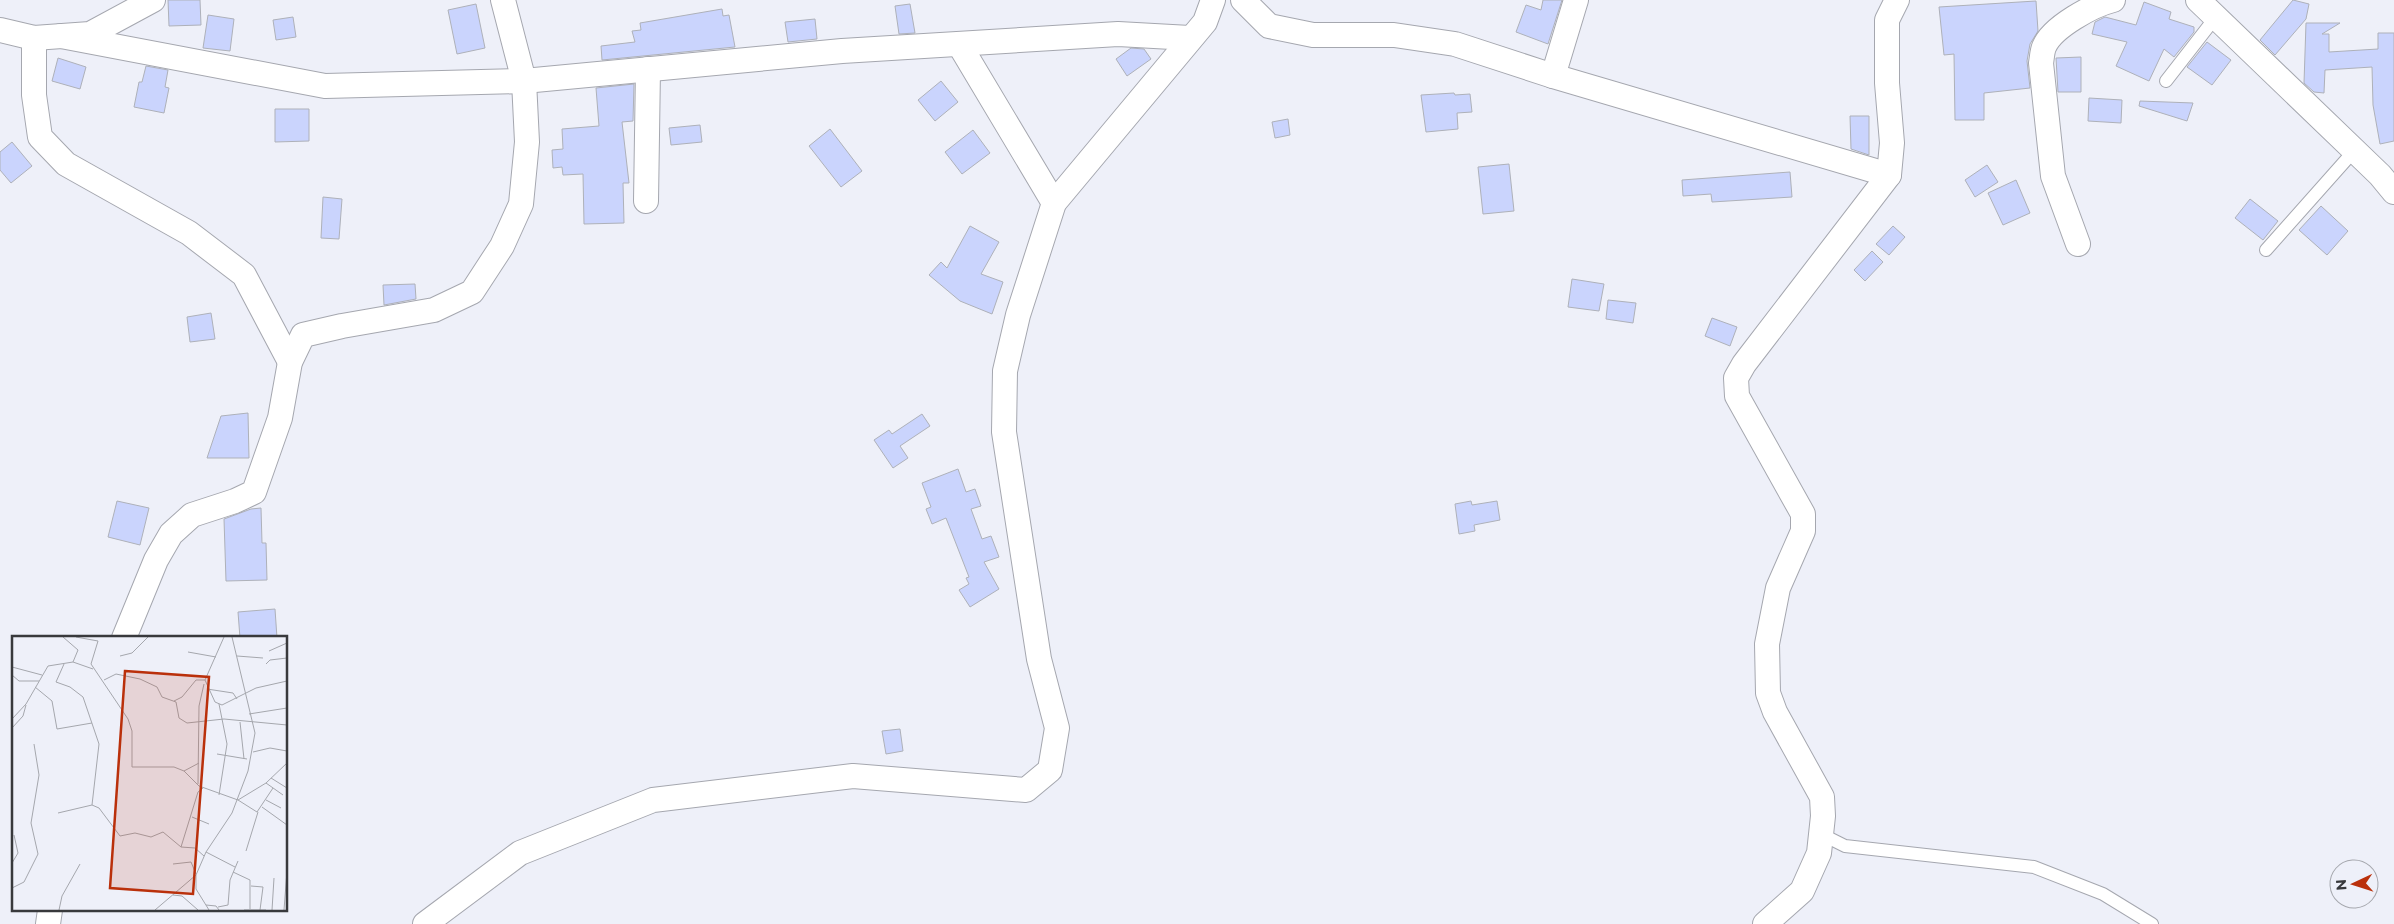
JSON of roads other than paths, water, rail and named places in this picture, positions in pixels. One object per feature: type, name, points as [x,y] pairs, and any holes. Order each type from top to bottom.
[{"type":"street","points":[[0,30],[34,38],[90,34],[130,6],[153,0]]},
{"type":"street","points":[[125,636],[156,560],[171,534],[192,515],[235,501],[254,492],[280,418],[290,362],[303,335],[342,326],[434,310],[472,292],[502,246],[521,204],[527,142],[524,81],[503,0]]},
{"type":"street","points":[[425,924],[520,853],[653,800],[853,776],[1026,790],[1050,770],[1057,728],[1039,659],[1004,432],[1006,372],[1018,315],[1054,203],[1204,22],[1213,0]]},
{"type":"street","points":[[1243,0],[1269,26],[1313,35],[1394,36],[1455,44],[1553,76],[1889,175]]},
{"type":"street","points":[[1553,76],[1576,0]]},
{"type":"street","points":[[1765,924],[1802,890],[1819,853],[1822,797],[1775,712],[1768,693],[1767,644],[1776,597],[1778,588],[1803,531],[1803,514],[1737,396],[1736,378],[1744,364],[1889,175],[1892,143],[1887,83],[1887,20],[1897,0]]},
{"type":"street","points":[[2078,244],[2053,176],[2041,63],[2044,46],[2063,25],[2098,4],[2113,0]]},
{"type":"street","points":[[2198,0],[2394,192]]},
{"type":"street","points":[[61,36],[325,86],[524,81],[842,51],[1118,34],[1190,38]]},
{"type":"street","points":[[34,38],[34,94],[40,137],[66,164],[189,233],[244,275],[290,362]]},
{"type":"street","points":[[959,44],[1054,203]]},
{"type":"street","points":[[646,201],[648,69]]},
{"type":"lane","points":[[2166,81],[2215,18]]},
{"type":"lane","points":[[2266,250],[2354,151]]},
{"type":"lane","points":[[1821,834],[1846,846],[2034,867],[2103,894],[2152,924]]}]
